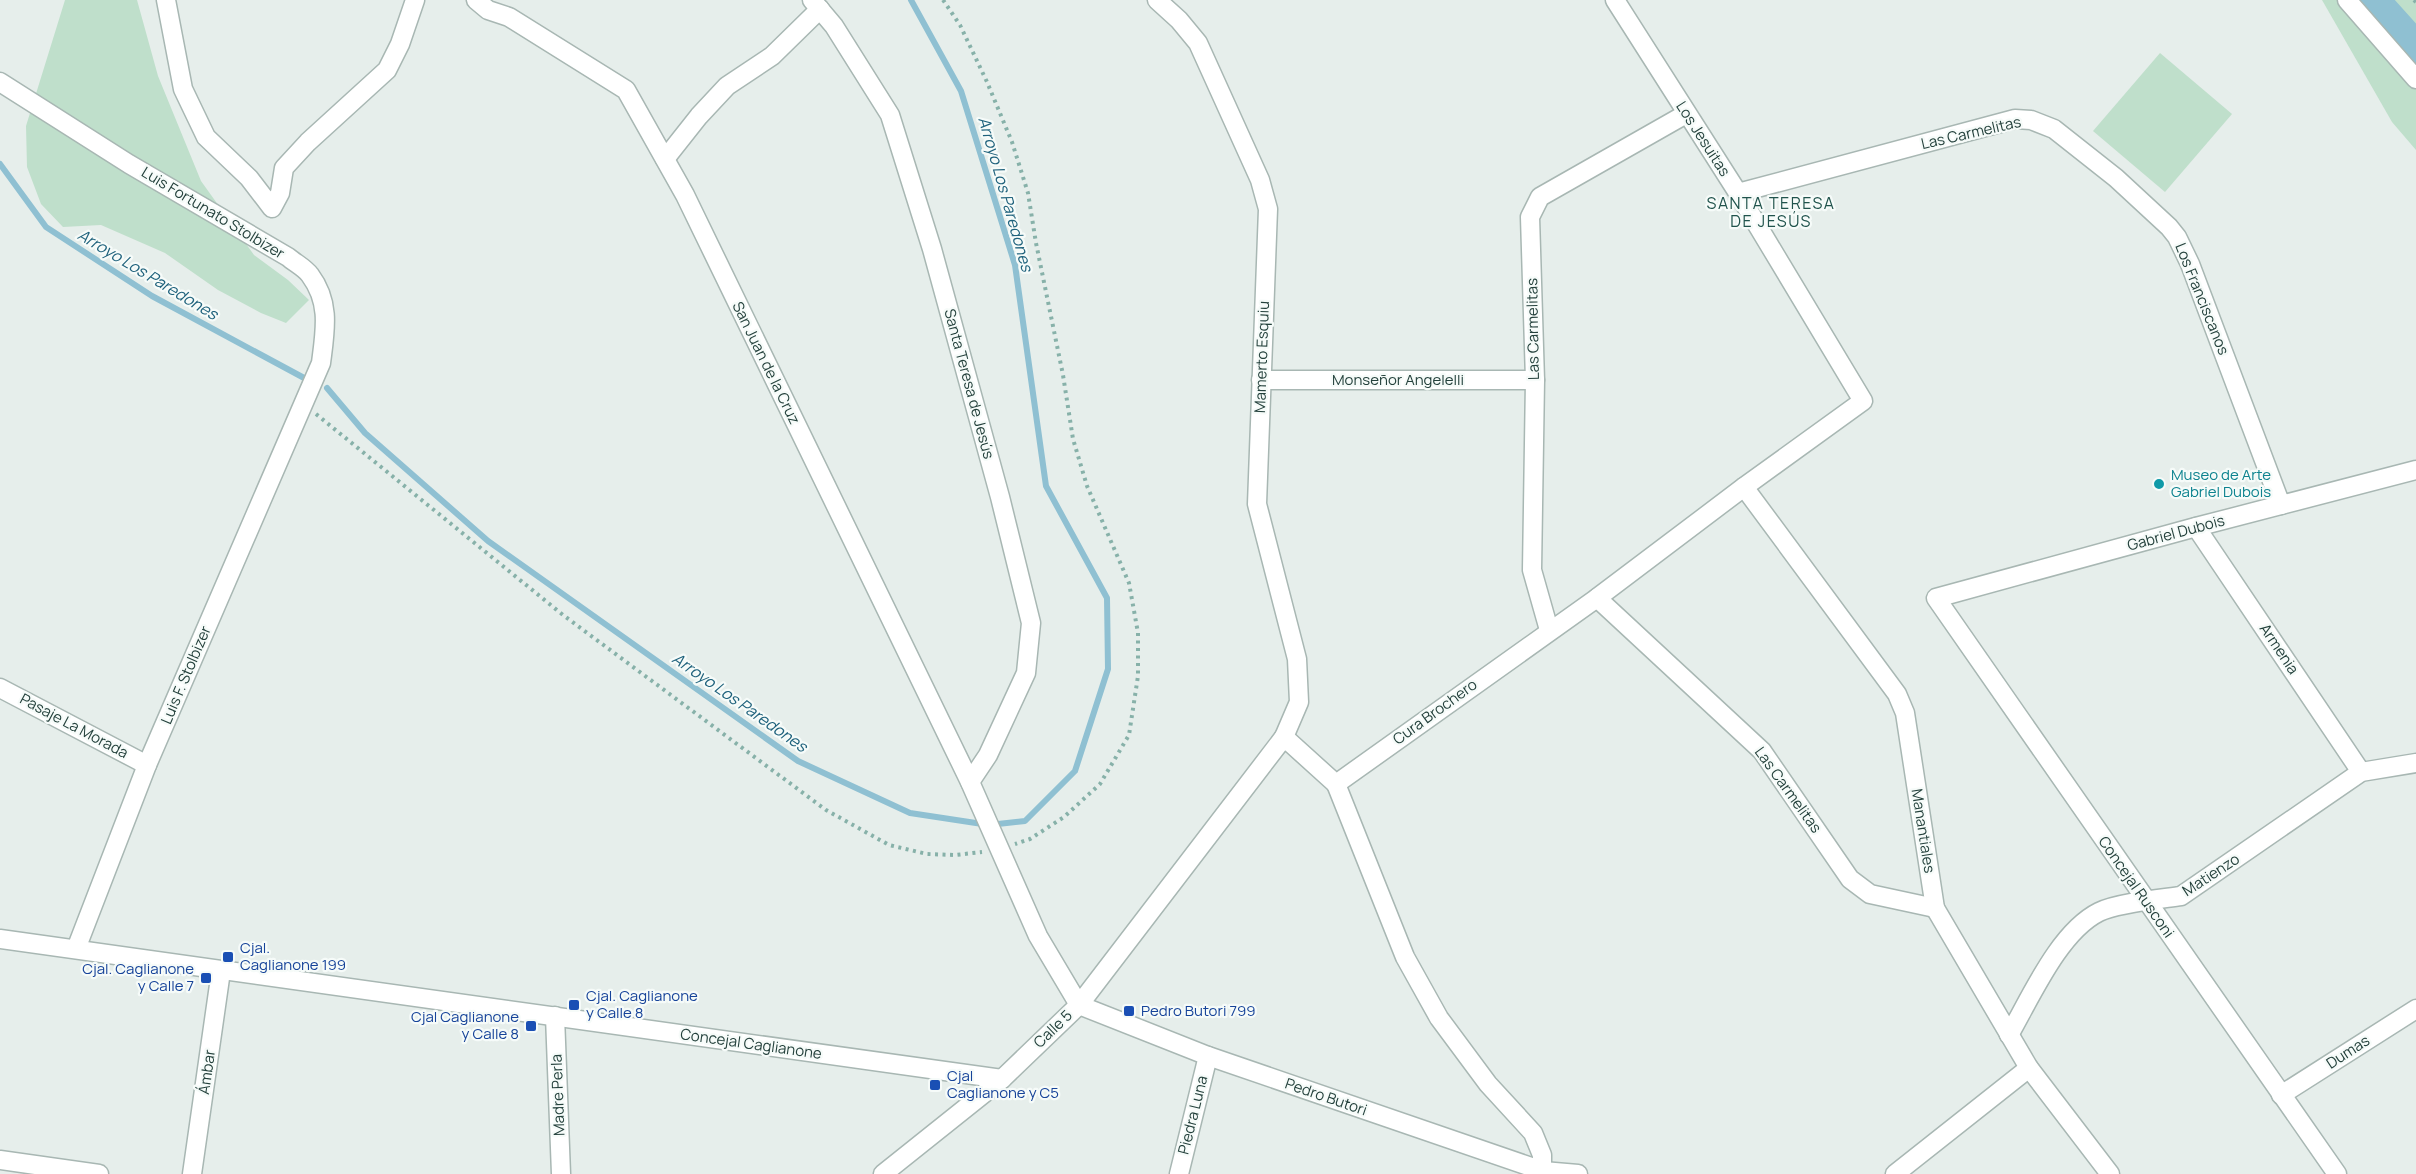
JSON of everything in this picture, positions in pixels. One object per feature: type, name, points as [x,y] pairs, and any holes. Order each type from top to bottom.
[{"type":"street","points":[[166,0],[183,89],[206,137],[249,178],[272,208],[280,193],[284,168],[308,142],[387,70],[400,44],[415,0]]},
{"type":"street","name":"Mamerto Esquiu","points":[[1157,0],[1179,20],[1198,43],[1260,180],[1268,209],[1257,504],[1298,658],[1299,702],[1284,737]]},
{"type":"street","name":"Los Jesuitas","points":[[1616,0],[1738,193],[1863,401]]},
{"type":"street","points":[[2347,0],[2416,79]]},
{"type":"street","name":"San Juan de la Cruz","points":[[488,3],[626,90],[690,205],[970,782],[1038,936],[1079,1005]]},
{"type":"street","points":[[664,159],[727,86],[771,56],[816,4]]},
{"type":"street","name":"Santa Teresa de Jesús","points":[[816,4],[834,26],[890,115],[932,249],[1000,497],[1031,623],[1026,673],[988,754],[970,782]]},
{"type":"street","name":"Luis Fortunato Stolbizer","points":[[0,82],[129,164],[288,257],[310,274],[322,297],[327,320],[321,363],[303,403]]},
{"type":"street","name":"Las Carmelitas","points":[[1549,630],[1532,570],[1535,380],[1530,217],[1540,197],[1686,114]]},
{"type":"street","name":"Las Carmelitas","points":[[1738,193],[2015,119],[2031,120]]},
{"type":"street","name":"Los Franciscanos","points":[[2031,120],[2054,129],[2116,178],[2152,210],[2177,237],[2190,264],[2281,505]]},
{"type":"street","name":"Monseñor Angelelli","points":[[1261,380],[1535,380]]},
{"type":"street","name":"Cura Brochero","points":[[1336,784],[1597,598],[1863,401]]},
{"type":"street","name":"Luis F. Stolbizer","points":[[75,949],[147,765],[303,403]]},
{"type":"street","name":"Gabriel Dubois","points":[[1936,598],[2196,526],[2416,470]]},
{"type":"street","name":"Manantiales","points":[[1744,487],[1898,694],[1905,713],[1935,908],[2029,1068],[2110,1174]]},
{"type":"street","name":"Armenia","points":[[2196,526],[2361,772]]},
{"type":"street","name":"Las Carmelitas","points":[[1597,598],[1762,751],[1850,879],[1870,894],[1935,908]]},
{"type":"street","name":"Concejal Rusconi","points":[[1936,598],[2337,1174]]},
{"type":"street","name":"Pasaje La Morada","points":[[0,688],[147,765]]},
{"type":"street","points":[[1079,1005],[1284,737],[1336,784],[1405,957],[1438,1018],[1488,1084],[1533,1133],[1542,1155],[1543,1172]]},
{"type":"street","name":"Matienzo","points":[[2009,1035],[2053,958],[2074,932],[2099,912],[2181,896],[2361,772],[2416,763]]},
{"type":"street","name":"Concejal Caglianone","points":[[0,939],[1002,1079]]},
{"type":"street","name":"Ámbar","points":[[192,1174],[221,971]]},
{"type":"street","name":"Pedro Butori","points":[[1079,1005],[1208,1056],[1543,1172],[1578,1174]]},
{"type":"street","name":"Calle 5","points":[[883,1174],[1002,1079],[1079,1005]]},
{"type":"street","name":"Dumas","points":[[2281,1095],[2416,1009]]},
{"type":"street","name":"Madre Perla","points":[[555,1016],[561,1174]]},
{"type":"street","name":"Piedra Luna","points":[[1179,1174],[1208,1056]]},
{"type":"street","points":[[1895,1174],[2029,1068]]},
{"type":"street","points":[[0,1161],[99,1174]]},
{"type":"path","points":[[303,403],[563,615],[826,810],[889,845],[927,854],[955,855],[1030,838],[1064,817],[1100,784],[1129,735],[1138,676],[1138,633],[1129,583],[1087,486],[1073,439],[1028,193],[1012,141],[987,82],[960,25],[944,0]]},
{"type":"green space","points":[[65,0],[137,0],[158,76],[201,181],[254,255],[288,280],[309,300],[286,323],[261,313],[218,290],[165,253],[101,225],[63,227],[41,204],[27,167],[26,126]]},
{"type":"green space","points":[[2322,0],[2416,0],[2416,150],[2392,122]]},
{"type":"green space","points":[[2160,53],[2232,114],[2165,192],[2093,131]]},
{"type":"waterway","name":"Arroyo Los Paredones","points":[[327,388],[365,433],[488,541],[798,761],[910,813],[989,825],[1025,821],[1075,771],[1108,669],[1107,598],[1046,486],[1015,265],[961,91],[911,0]]},
{"type":"waterway","points":[[2372,0],[2416,49]]},
{"type":"waterway","name":"Arroyo Los Paredones","points":[[0,164],[46,227],[152,296],[306,379]]},
{"type":"place","name":"Museo de Arte Gabriel Dubois","points":[[2159,484]]},
{"type":"place","name":"Cjal. Caglianone 199","points":[[228,957]]},
{"type":"place","name":"Cjal. Caglianone y Calle 7","points":[[206,978]]},
{"type":"place","name":"Cjal. Caglianone y Calle 8","points":[[574,1005]]},
{"type":"place","name":"Pedro Butori 799","points":[[1129,1011]]},
{"type":"place","name":"Cjal Caglianone y Calle 8","points":[[531,1026]]},
{"type":"place","name":"Cjal Caglianone y C5","points":[[935,1085]]},
{"type":"district","name":"SANTA TERESA DE JESÚS","points":[[1771,212]]}]
